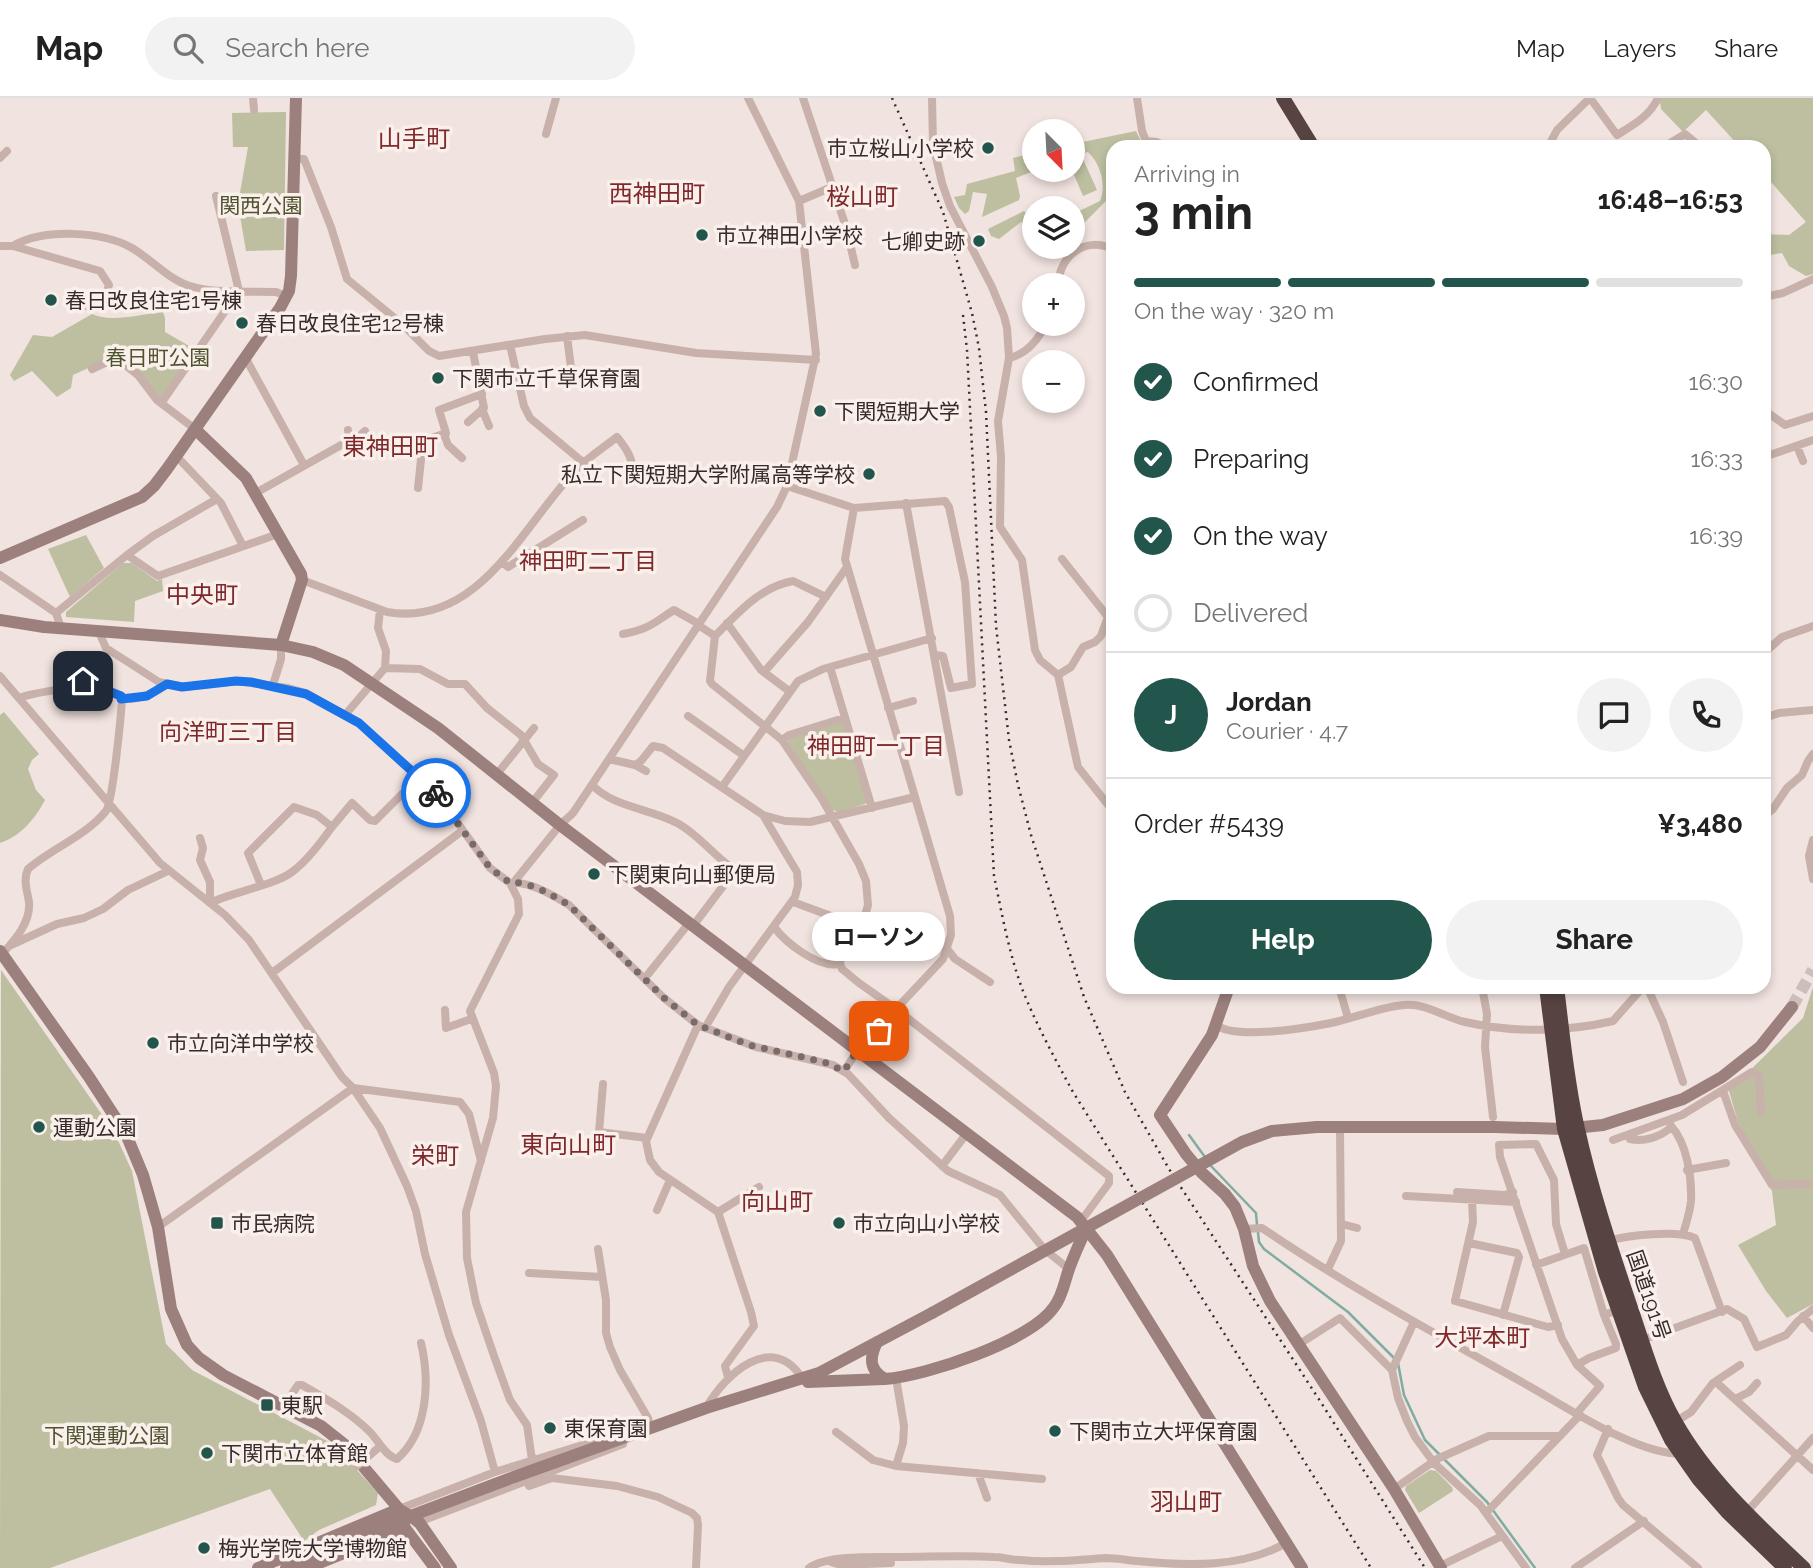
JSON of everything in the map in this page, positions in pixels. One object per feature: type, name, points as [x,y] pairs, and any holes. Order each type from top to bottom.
[{"type":"highway","points":[[1283,98],[1309,140]]},
{"type":"highway","name":"国道191号","points":[[1548,994],[1556,1029],[1571,1129],[1611,1313],[1645,1387],[1687,1451]]},
{"type":"highway","name":"国道191号","points":[[1556,1029],[1557,994]]},
{"type":"highway","name":"国道191号","points":[[1571,1129],[1658,1386],[1699,1480],[1804,1568]]},
{"type":"highway","name":"国道191号","points":[[1742,1517],[1785,1568]]},
{"type":"street","points":[[253,98],[254,110]]},
{"type":"street","points":[[0,558],[142,497],[154,486],[195,429],[286,296],[291,276],[296,98]]},
{"type":"street","points":[[546,134],[556,98]]},
{"type":"street","points":[[512,883],[573,813],[778,507],[787,486],[816,360],[809,278],[799,201],[748,98]]},
{"type":"street","points":[[803,98],[855,265]]},
{"type":"street","points":[[932,98],[933,144],[942,183],[950,206],[1004,316],[1009,358],[998,421],[1001,457],[1000,527],[1022,560],[1028,613],[1037,657],[1058,675],[1078,767],[1106,802]]},
{"type":"street","points":[[1137,98],[1146,140]]},
{"type":"street","points":[[1552,140],[1557,130],[1590,98],[1617,135],[1643,118],[1658,98]]},
{"type":"street","points":[[1675,140],[1685,134],[1692,140]]},
{"type":"street","points":[[0,158],[7,151]]},
{"type":"street","points":[[294,159],[304,159],[331,227],[347,279],[402,324],[429,351],[439,356],[567,336],[598,336],[696,353],[816,360]]},
{"type":"street","points":[[799,201],[832,187]]},
{"type":"street","points":[[162,402],[239,291],[216,196]]},
{"type":"street","points":[[13,246],[33,237],[89,234],[130,247],[189,286],[276,292],[286,296]]},
{"type":"street","points":[[1061,273],[1064,264],[1078,250],[1092,244],[1106,246]]},
{"type":"street","points":[[0,246],[13,246],[100,271],[110,285],[106,294],[88,307]]},
{"type":"street","points":[[1771,296],[1813,279]]},
{"type":"street","points":[[567,336],[572,376]]},
{"type":"street","points":[[1009,358],[1018,356],[1032,345],[1038,336]]},
{"type":"street","points":[[510,345],[524,406],[530,418],[584,463]]},
{"type":"street","points":[[468,422],[484,408],[472,352]]},
{"type":"street","points":[[92,369],[121,354],[124,364],[138,375],[157,400],[195,429],[246,478],[299,568],[302,580],[281,645],[281,659],[273,685]]},
{"type":"street","points":[[244,356],[303,465]]},
{"type":"street","points":[[462,458],[448,444],[439,410],[482,394]]},
{"type":"street","points":[[482,409],[489,426]]},
{"type":"street","points":[[1771,415],[1785,425],[1813,416]]},
{"type":"street","points":[[348,430],[350,440]]},
{"type":"street","points":[[261,490],[357,438],[365,431]]},
{"type":"street","points":[[418,488],[423,441],[444,434]]},
{"type":"street","points":[[302,580],[380,610],[402,614],[444,607],[491,574],[574,471],[617,437],[627,450],[633,467],[632,478]]},
{"type":"street","points":[[1771,455],[1813,440]]},
{"type":"street","points":[[1797,446],[1803,461]]},
{"type":"street","points":[[181,461],[218,499],[243,546]]},
{"type":"street","points":[[787,486],[854,508],[945,501],[949,507],[965,582],[972,684],[951,688],[943,656],[934,655]]},
{"type":"street","points":[[57,613],[153,536],[218,499]]},
{"type":"street","points":[[906,503],[959,792]]},
{"type":"street","points":[[844,1071],[896,1009],[938,965],[948,950],[951,935],[950,916],[847,567],[845,553],[854,508]]},
{"type":"street","points":[[502,562],[508,567],[583,520]]},
{"type":"street","points":[[127,555],[158,576],[278,534]]},
{"type":"street","points":[[1062,559],[1106,614]]},
{"type":"street","points":[[764,672],[808,622],[847,567]]},
{"type":"street","points":[[0,575],[57,613],[61,628]]},
{"type":"street","points":[[826,597],[812,588],[790,581],[759,594],[715,635],[710,681],[714,688],[782,740],[859,864],[866,881],[868,905],[860,932],[840,964]]},
{"type":"street","points":[[345,715],[385,668],[386,652],[378,628],[380,610]]},
{"type":"street","points":[[623,634],[643,630],[663,620],[674,610],[715,635]]},
{"type":"street","points":[[0,620],[61,628],[281,645],[331,658],[373,683],[459,743],[560,825],[1084,1224],[1107,1255],[1302,1568]]},
{"type":"street","points":[[1058,675],[1071,667],[1083,647],[1101,636],[1106,622]]},
{"type":"street","points":[[727,623],[744,649],[764,672],[789,691]]},
{"type":"street","points":[[1771,647],[1782,637],[1813,625]]},
{"type":"street","points":[[97,630],[106,648],[159,682],[182,687],[236,681],[273,685],[306,694],[359,723],[438,794],[490,868],[512,883],[554,896],[569,905],[676,1009],[702,1027],[755,1046],[833,1065],[844,1071],[889,1118],[942,1166],[956,1176],[1000,1195],[1044,1249],[1069,1269]]},
{"type":"street","points":[[722,787],[798,681],[830,667],[932,638]]},
{"type":"street","points":[[830,667],[872,808]]},
{"type":"street","points":[[385,668],[420,669],[448,684],[465,684],[487,708],[521,735],[538,764],[554,775],[532,803]]},
{"type":"street","points":[[0,676],[168,871],[241,931],[380,1128],[416,1211],[425,1254],[449,1335],[481,1421],[495,1472]]},
{"type":"street","points":[[4,950],[27,922],[29,905],[25,876],[28,869],[88,828],[108,809],[120,737],[121,696],[83,681],[72,687],[45,690],[19,698]]},
{"type":"street","points":[[121,699],[147,696],[167,684]]},
{"type":"street","points":[[888,708],[913,701]]},
{"type":"street","points":[[1771,716],[1810,711]]},
{"type":"street","points":[[688,716],[743,755]]},
{"type":"street","points":[[782,740],[789,735],[844,718]]},
{"type":"street","points":[[497,774],[534,729]]},
{"type":"street","points":[[635,765],[653,746],[663,748],[762,815],[785,821],[800,822],[831,817],[915,797]]},
{"type":"street","points":[[1771,811],[1787,788],[1802,775],[1813,754]]},
{"type":"street","points":[[609,759],[635,765],[646,771]]},
{"type":"street","points":[[592,785],[607,798],[677,823],[703,841],[723,862],[752,877]]},
{"type":"street","points":[[210,903],[291,873],[352,803],[370,820],[375,821],[403,793]]},
{"type":"street","points":[[261,885],[248,853],[294,807],[317,815],[332,827]]},
{"type":"street","points":[[728,1377],[725,1366],[754,1326],[718,1212],[659,1172],[650,1160],[647,1138],[702,1027],[793,902],[798,885],[797,872],[762,815]]},
{"type":"street","points":[[272,973],[462,831]]},
{"type":"street","points":[[200,838],[203,848],[200,860],[210,882],[210,903]]},
{"type":"street","points":[[1813,840],[1809,856],[1813,879]]},
{"type":"street","points":[[645,978],[736,869]]},
{"type":"street","points":[[4,950],[57,924],[85,918],[103,909],[128,890],[168,871]]},
{"type":"street","points":[[512,883],[518,899],[519,914],[470,1011],[494,1073],[496,1086],[493,1118],[466,1212],[468,1268],[476,1303],[510,1400],[527,1425],[532,1460]]},
{"type":"street","points":[[793,902],[842,920],[860,932]]},
{"type":"street","points":[[774,928],[813,960],[830,965],[840,964]]},
{"type":"street","points":[[4,950],[126,1134],[143,1175],[158,1227],[171,1309],[187,1345],[223,1375],[321,1426],[345,1445],[399,1509],[419,1522],[451,1568]]},
{"type":"street","points":[[948,950],[955,959],[990,982]]},
{"type":"street","points":[[788,1383],[890,1379],[942,1367],[1036,1326],[1057,1303],[1084,1224],[1110,1183],[1109,1176],[845,972],[840,964]]},
{"type":"street","points":[[1227,994],[1212,1035],[1160,1115],[1194,1163],[1235,1208],[1247,1229],[1253,1266],[1270,1301],[1394,1489],[1441,1567],[1502,1536]]},
{"type":"street","points":[[1341,994],[1348,1018]]},
{"type":"street","points":[[1483,994],[1487,1025],[1485,1047],[1493,1116]]},
{"type":"street","points":[[1216,1025],[1227,1030],[1253,1032],[1333,1023],[1401,1005],[1416,1005],[1462,1021],[1537,1031],[1613,1021],[1638,994]]},
{"type":"street","points":[[1648,994],[1666,1032],[1683,1082]]},
{"type":"street","points":[[307,1568],[328,1564],[419,1522],[572,1465],[706,1408],[819,1373],[1242,1142],[1272,1131],[1317,1127],[1571,1129],[1603,1125],[1683,1099],[1710,1085],[1738,1067],[1760,1047],[1792,1007]]},
{"type":"street","points":[[445,1010],[446,1028],[471,1019]]},
{"type":"street","points":[[1648,1111],[1651,1126],[1651,1131],[1622,1141],[1614,1139],[1651,1126],[1670,1123],[1752,1072],[1759,1076],[1761,1112]]},
{"type":"street","points":[[603,1084],[598,1132],[647,1138]]},
{"type":"street","points":[[158,1227],[353,1088],[460,1102],[469,1114],[481,1161]]},
{"type":"street","points":[[1723,1091],[1735,1125],[1772,1185],[1808,1184]]},
{"type":"street","points":[[1630,1139],[1640,1141],[1656,1136],[1667,1131],[1670,1123]]},
{"type":"street","points":[[1670,1123],[1686,1151],[1691,1202],[1683,1234]]},
{"type":"street","points":[[1328,1269],[1340,1247],[1342,1224],[1340,1127]]},
{"type":"street","points":[[942,1166],[967,1133]]},
{"type":"street","points":[[1489,1509],[1560,1436],[1600,1386],[1577,1365],[1562,1339],[1500,1157],[1499,1145],[1536,1144],[1554,1180],[1556,1224],[1565,1254]]},
{"type":"street","points":[[1687,1170],[1726,1163]]},
{"type":"street","points":[[657,1210],[670,1180]]},
{"type":"street","points":[[718,1212],[759,1187]]},
{"type":"street","points":[[1457,1192],[1505,1195],[1513,1192]]},
{"type":"street","points":[[1405,1196],[1516,1202]]},
{"type":"street","points":[[1472,1200],[1473,1222],[1455,1301],[1548,1327],[1558,1325]]},
{"type":"street","points":[[1342,1224],[1357,1228]]},
{"type":"street","points":[[1247,1229],[1262,1228],[1414,1322],[1608,1429],[1660,1452],[1687,1451]]},
{"type":"street","points":[[1609,1241],[1622,1237],[1683,1234],[1695,1238],[1722,1312]]},
{"type":"street","points":[[1469,1243],[1517,1253],[1519,1257],[1503,1315]]},
{"type":"street","points":[[1536,1265],[1584,1248],[1611,1313],[1616,1348],[1589,1357],[1577,1365]]},
{"type":"street","points":[[598,1249],[606,1300],[606,1333],[610,1347],[650,1426]]},
{"type":"street","points":[[529,1273],[601,1277]]},
{"type":"street","points":[[1642,1340],[1727,1309],[1744,1319],[1757,1347],[1786,1335],[1813,1309]]},
{"type":"street","points":[[1803,1316],[1813,1328]]},
{"type":"street","points":[[1298,1345],[1340,1318],[1393,1367]]},
{"type":"street","points":[[1414,1322],[1393,1367],[1398,1398],[1407,1422],[1415,1437],[1435,1461],[1489,1509],[1502,1536],[1526,1568]]},
{"type":"street","points":[[877,1342],[872,1351],[871,1363],[876,1374],[890,1379]]},
{"type":"street","points":[[284,1406],[295,1389],[302,1385],[348,1412],[379,1447],[390,1457],[397,1459],[418,1429],[425,1388],[421,1343]]},
{"type":"street","points":[[706,1408],[728,1377],[745,1364],[766,1358],[788,1362],[795,1366],[802,1378]]},
{"type":"street","points":[[1675,1422],[1691,1412],[1716,1382],[1740,1365]]},
{"type":"street","points":[[890,1379],[904,1426],[903,1443],[896,1466]]},
{"type":"street","points":[[1716,1382],[1813,1470]]},
{"type":"street","points":[[1735,1399],[1749,1392],[1757,1382]]},
{"type":"street","points":[[258,1568],[495,1472],[680,1419]]},
{"type":"street","points":[[286,1568],[384,1526],[680,1419]]},
{"type":"street","points":[[1608,1429],[1597,1455],[1623,1505],[1698,1568]]},
{"type":"street","points":[[836,1432],[873,1460],[896,1466],[1042,1479]]},
{"type":"street","points":[[1394,1489],[1446,1454],[1489,1436],[1560,1436]]},
{"type":"street","points":[[1742,1517],[1813,1438]]},
{"type":"street","points":[[356,1466],[379,1447]]},
{"type":"street","points":[[978,1473],[987,1498]]},
{"type":"street","points":[[527,1480],[529,1486],[552,1478],[617,1486],[674,1503],[697,1518],[696,1568]]},
{"type":"street","points":[[399,1509],[405,1528],[435,1568]]},
{"type":"street","points":[[1575,1568],[1644,1521]]},
{"type":"street","points":[[809,1568],[817,1563],[838,1559],[994,1557],[1049,1561],[1106,1558],[1222,1566],[1265,1557],[1286,1542]]},
{"type":"green space","points":[[1662,98],[1813,98],[1813,274],[1806,276],[1789,266],[1782,253],[1771,255],[1771,234],[1789,235],[1806,222],[1771,182],[1771,140],[1734,140],[1706,110],[1683,132],[1661,109]]},
{"type":"green space","name":"関西公園","points":[[286,112],[284,250],[246,251],[238,204],[248,147],[233,147],[232,113]]},
{"type":"green space","points":[[1136,131],[1140,140],[1106,140],[1106,201],[1085,222],[1085,208],[1100,201],[1103,188],[1096,162],[1088,152],[1085,153],[1085,142]]},
{"type":"green space","points":[[1022,156],[1022,176],[1016,178],[1019,200],[982,217],[987,194],[973,192],[969,211],[965,214],[954,197],[965,195],[967,184],[1015,171],[1013,158]]},
{"type":"green space","points":[[1085,163],[1097,190],[1083,196],[1077,182],[1085,182]]},
{"type":"green space","points":[[1022,212],[1022,223],[999,239],[991,236],[988,229]]},
{"type":"green space","name":"春日町公園","points":[[163,312],[165,332],[191,347],[193,353],[162,397],[158,398],[117,355],[73,375],[71,388],[57,397],[32,371],[14,381],[10,375],[33,335],[52,337],[92,314],[117,318]]},
{"type":"green space","points":[[86,535],[104,568],[70,597],[48,549]]},
{"type":"green space","points":[[123,563],[132,563],[157,581],[162,579],[163,591],[135,601],[134,622],[66,617],[66,612]]},
{"type":"green space","points":[[4,712],[39,754],[28,769],[36,790],[45,800],[27,826],[0,843],[0,715]]},
{"type":"green space","points":[[839,721],[844,723],[868,803],[839,812],[832,810],[788,742],[789,738]]},
{"type":"green space","name":"下関運動公園","points":[[1,970],[114,1132],[132,1171],[166,1344],[192,1370],[329,1442],[378,1493],[376,1505],[319,1530],[304,1541],[270,1489],[50,1568],[0,1568]]},
{"type":"green space","points":[[1813,987],[1813,1304],[1787,1318],[1766,1291],[1738,1245],[1776,1225],[1772,1191],[1738,1122],[1729,1091],[1803,1018]]},
{"type":"green space","points":[[1430,1470],[1436,1471],[1453,1491],[1419,1513],[1405,1490],[1406,1486]]},
{"type":"waterway","points":[[1189,1135],[1205,1157]]},
{"type":"waterway","points":[[1211,1166],[1256,1213],[1257,1225]]},
{"type":"waterway","points":[[1258,1232],[1259,1242],[1264,1249],[1348,1312],[1394,1358]]},
{"type":"waterway","points":[[1398,1363],[1404,1395],[1425,1440],[1487,1502],[1535,1568]]},
{"type":"tunnel","points":[[1792,1007],[1813,970]]},
{"type":"railway","points":[[892,98],[943,212],[972,313],[986,412],[996,626],[1009,740],[1031,835],[1084,997],[1125,1092],[1169,1169],[1425,1568]]},
{"type":"railway","points":[[963,315],[994,876],[1018,977],[1040,1030],[1073,1092],[1371,1568]]},
{"type":"way so far","points":[[436,793],[490,868],[510,883],[531,887],[569,905],[664,998],[698,1025],[749,1045],[824,1062],[844,1071],[858,1049],[862,1052],[879,1031]]},
{"type":"place","name":"市立桜山小学校","points":[[988,148]]},
{"type":"place","name":"市立神田小学校","points":[[702,235]]},
{"type":"place","name":"七卿史跡","points":[[979,241]]},
{"type":"place","name":"春日改良住宅1号棟","points":[[51,300]]},
{"type":"place","name":"春日改良住宅12号棟","points":[[242,323]]},
{"type":"place","name":"下関市立千草保育園","points":[[438,378]]},
{"type":"place","name":"下関短期大学","points":[[820,411]]},
{"type":"place","name":"私立下関短期大学附属高等学校","points":[[869,474]]},
{"type":"place","name":"下関東向山郵便局","points":[[594,874]]},
{"type":"place","name":"ローソン","points":[[879,1031]]},
{"type":"place","name":"市立向洋中学校","points":[[153,1043]]},
{"type":"place","name":"運動公園","points":[[39,1127]]},
{"type":"place","name":"市民病院","points":[[217,1223]]},
{"type":"place","name":"市立向山小学校","points":[[839,1223]]},
{"type":"place","name":"東駅","points":[[267,1405]]},
{"type":"place","name":"東保育園","points":[[550,1428]]},
{"type":"place","name":"下関市立大坪保育園","points":[[1055,1431]]},
{"type":"place","name":"下関市立体育館","points":[[207,1453]]},
{"type":"place","name":"梅光学院大学博物館","points":[[204,1548]]},
{"type":"district","name":"山手町","points":[[414,138]]},
{"type":"district","name":"西神田町","points":[[657,193]]},
{"type":"district","name":"桜山町","points":[[862,196]]},
{"type":"district","name":"東神田町","points":[[390,446]]},
{"type":"district","name":"神田町二丁目","points":[[588,560]]},
{"type":"district","name":"中央町","points":[[202,594]]},
{"type":"district","name":"向洋町三丁目","points":[[228,731]]},
{"type":"district","name":"神田町一丁目","points":[[876,745]]},
{"type":"district","name":"東向山町","points":[[568,1144]]},
{"type":"district","name":"栄町","points":[[435,1155]]},
{"type":"district","name":"向山町","points":[[777,1201]]},
{"type":"district","name":"大坪本町","points":[[1482,1337]]},
{"type":"district","name":"羽山町","points":[[1186,1501]]},
{"type":"route","points":[[83,681],[121,696],[121,699],[147,696],[167,684],[182,687],[236,681],[288,688],[306,694],[359,723],[436,793]]}]
